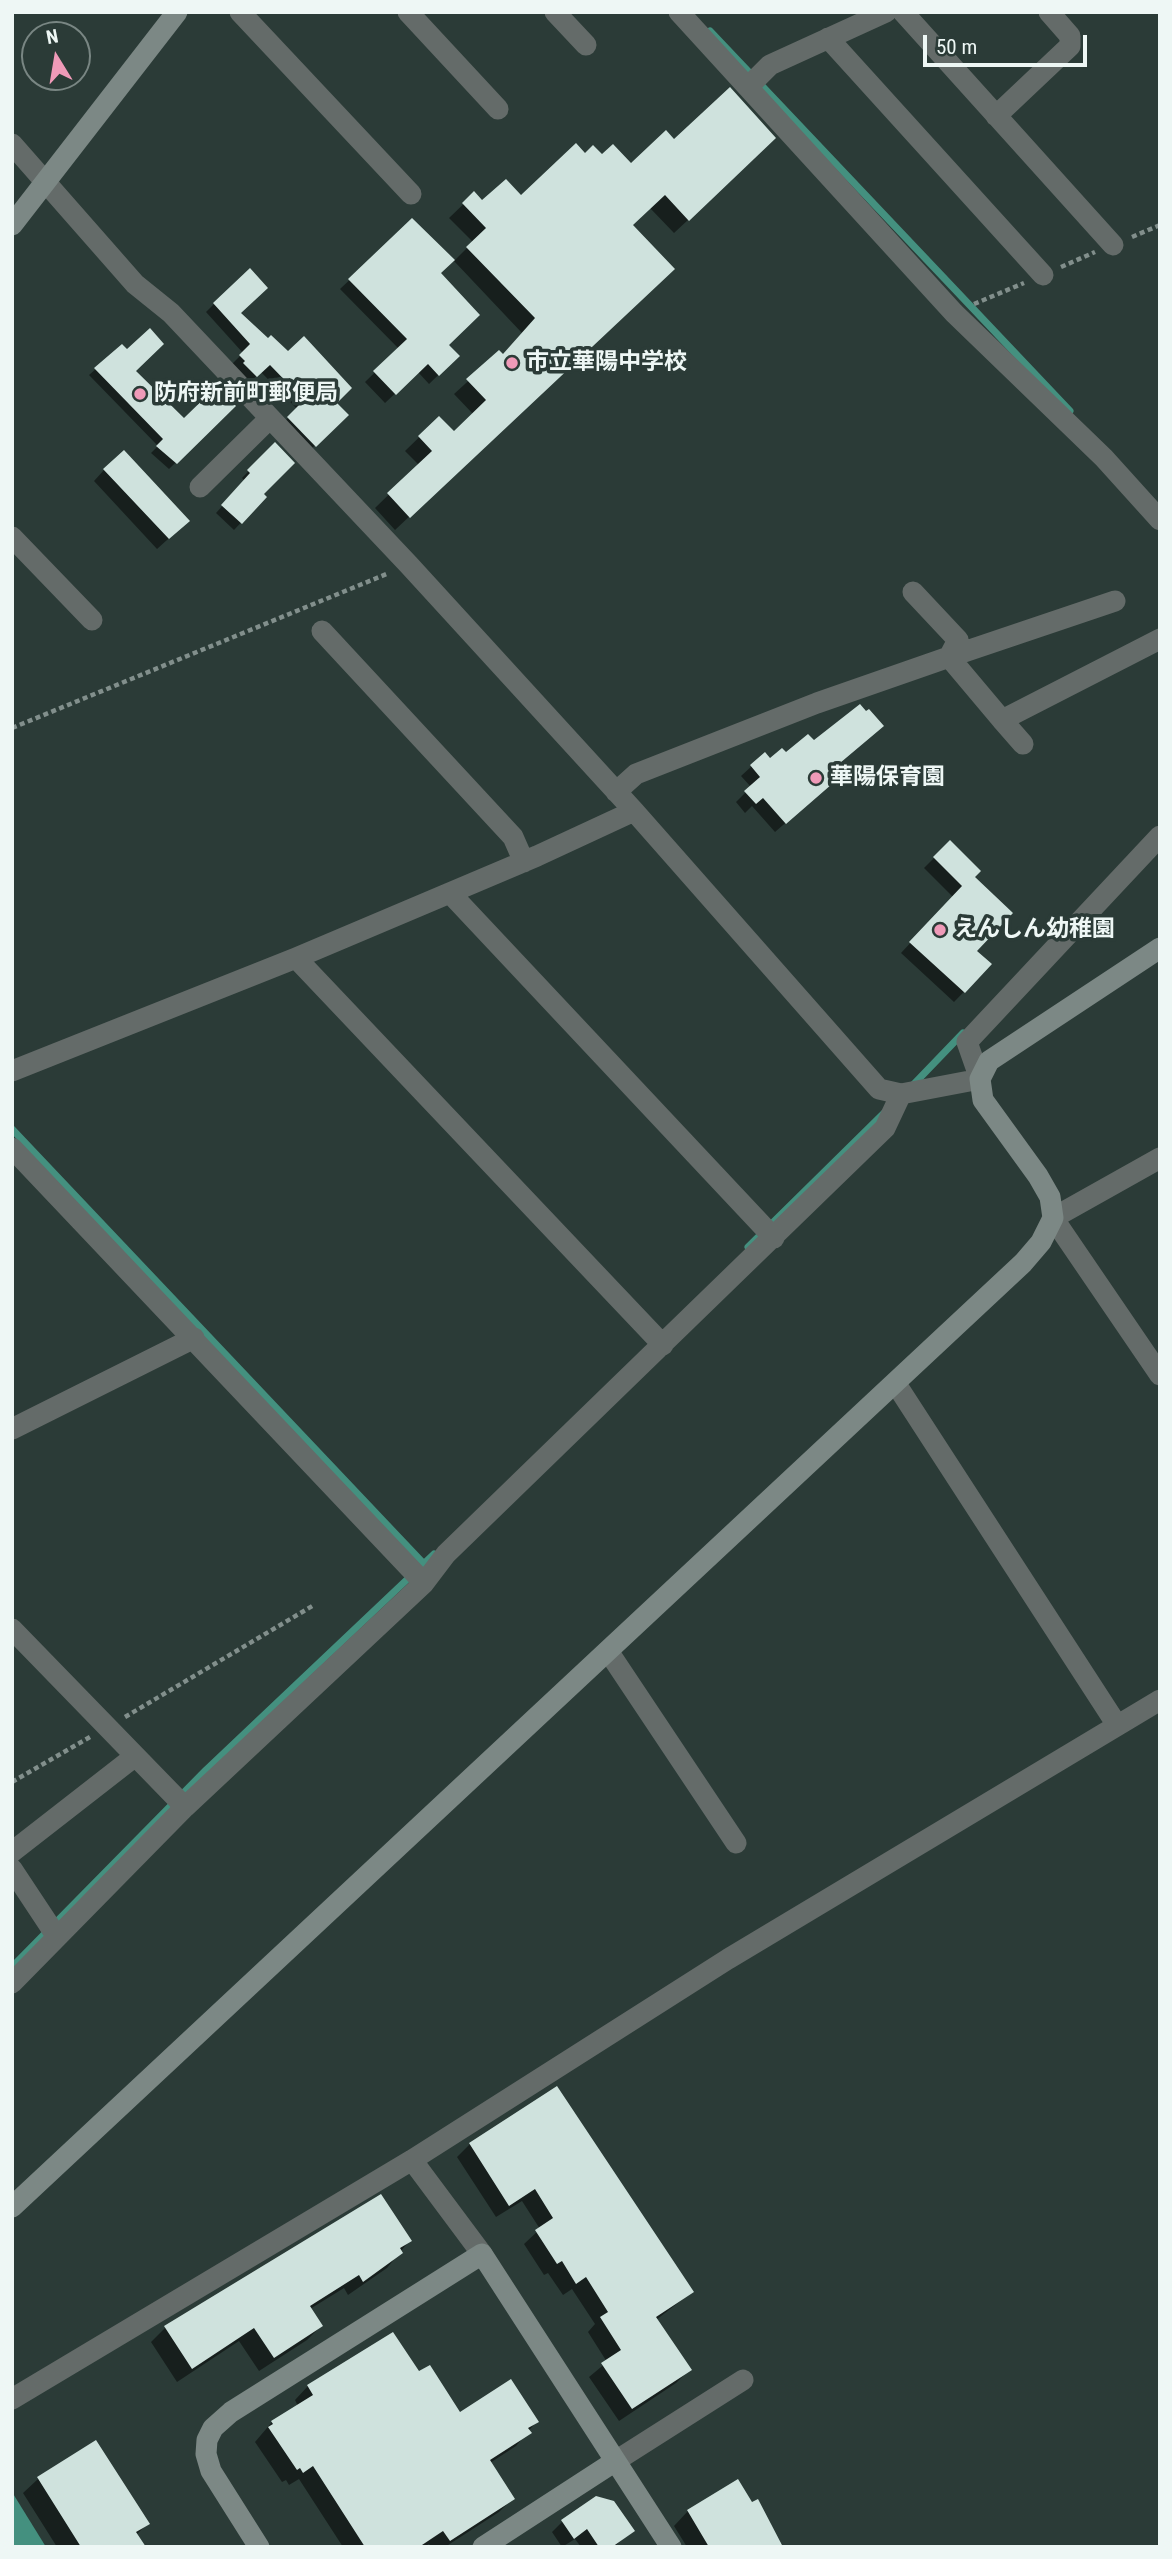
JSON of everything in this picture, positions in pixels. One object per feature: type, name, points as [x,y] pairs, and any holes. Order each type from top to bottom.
[{"type":"street","points":[[12,225],[177,12]]},
{"type":"street","points":[[240,12],[411,194]]},
{"type":"street","points":[[408,12],[498,109]]},
{"type":"street","points":[[555,12],[586,45]]},
{"type":"street","points":[[679,12],[954,313],[1104,458],[1160,520]]},
{"type":"street","points":[[748,87],[770,65],[886,12]]},
{"type":"street","points":[[902,12],[1113,244]]},
{"type":"street","points":[[996,116],[1070,46],[1070,36],[1049,12]]},
{"type":"street","points":[[828,38],[1043,275]]},
{"type":"street","points":[[12,144],[135,284],[171,313],[409,565],[617,792],[879,1089],[901,1094],[980,1079]]},
{"type":"street","points":[[200,487],[270,418]]},
{"type":"street","points":[[12,537],[92,620]]},
{"type":"street","points":[[913,592],[958,640],[949,657]]},
{"type":"street","points":[[617,792],[636,774],[817,703],[1115,601]]},
{"type":"street","points":[[322,631],[513,836],[524,862]]},
{"type":"street","points":[[1002,720],[1160,639]]},
{"type":"street","points":[[949,657],[1023,744]]},
{"type":"street","points":[[12,1071],[296,958],[524,862],[634,811]]},
{"type":"street","points":[[1160,836],[967,1041],[980,1079],[983,1100],[1038,1176],[1050,1197],[1052,1218],[1160,1375]]},
{"type":"street","points":[[450,893],[774,1238]]},
{"type":"street","points":[[980,1079],[989,1061],[1160,948]]},
{"type":"street","points":[[296,958],[663,1345]]},
{"type":"street","points":[[12,1983],[185,1807],[424,1583],[446,1554],[885,1128],[901,1094]]},
{"type":"street","points":[[12,1148],[424,1583]]},
{"type":"street","points":[[12,2207],[896,1384],[1023,1263],[1041,1242],[1052,1218],[1157,1165]]},
{"type":"street","points":[[12,1429],[194,1338]]},
{"type":"street","points":[[896,1384],[1117,1726]]},
{"type":"street","points":[[12,1629],[134,1758],[185,1807]]},
{"type":"street","points":[[608,1651],[736,1843]]},
{"type":"street","points":[[12,2399],[412,2160],[728,1959],[1160,1700]]},
{"type":"street","points":[[12,1852],[134,1758]]},
{"type":"street","points":[[12,1869],[57,1937]]},
{"type":"street","points":[[412,2160],[482,2254],[671,2547]]},
{"type":"street","points":[[259,2547],[211,2471],[206,2455],[207,2440],[213,2428],[231,2412],[482,2254]]},
{"type":"street","points":[[483,2547],[743,2380]]},
{"type":"path","points":[[12,729],[409,565]]},
{"type":"path","points":[[12,1782],[314,1605]]},
{"type":"shaded area","points":[[12,2492],[46,2547],[12,2547]]},
{"type":"building","points":[[730,87],[776,138],[689,221],[665,195],[633,225],[675,269],[410,518],[387,493],[432,451],[418,436],[439,416],[454,431],[486,400],[466,379],[499,350],[503,354],[535,318],[466,247],[486,228],[462,203],[474,191],[482,200],[506,179],[521,195],[576,143],[585,153],[593,145],[602,154],[613,144],[631,163],[666,130],[674,139]]},
{"type":"building","points":[[412,218],[455,260],[441,273],[480,315],[449,345],[460,356],[439,376],[428,364],[396,395],[373,371],[407,339],[348,279]]},
{"type":"building","points":[[250,268],[268,288],[241,313],[268,338],[271,335],[288,351],[304,336],[352,388],[337,403],[349,415],[316,447],[287,417],[304,400],[270,365],[257,377],[243,363],[245,361],[239,355],[250,344],[213,303]]},
{"type":"building","points":[[150,328],[164,344],[136,371],[184,418],[217,386],[236,406],[177,464],[156,446],[163,439],[94,368],[122,344],[127,349]]},
{"type":"building","points":[[275,442],[295,463],[264,494],[267,497],[242,524],[221,505],[250,473],[247,470]]},
{"type":"building","points":[[124,450],[190,521],[169,539],[103,469]]},
{"type":"building","points":[[860,704],[866,711],[869,709],[884,726],[840,763],[847,771],[786,824],[763,798],[756,804],[744,791],[760,777],[750,765],[765,752],[770,758],[782,748],[786,752],[808,734],[814,740]]},
{"type":"building","points":[[950,840],[981,871],[975,877],[1013,913],[977,951],[992,964],[965,993],[909,942],[962,886],[933,857]]},
{"type":"building","points":[[557,2086],[694,2292],[656,2317],[692,2370],[632,2409],[601,2363],[621,2350],[600,2317],[608,2312],[586,2277],[576,2284],[562,2261],[557,2264],[535,2230],[553,2218],[535,2189],[509,2206],[469,2143]]},
{"type":"building","points":[[381,2194],[412,2241],[400,2248],[403,2253],[363,2282],[359,2275],[310,2306],[323,2326],[274,2358],[254,2328],[192,2369],[164,2326]]},
{"type":"building","points":[[393,2332],[419,2371],[430,2365],[460,2412],[511,2379],[539,2422],[528,2428],[532,2433],[490,2460],[515,2499],[450,2541],[443,2531],[419,2547],[365,2547],[313,2466],[303,2473],[300,2468],[297,2470],[268,2427],[273,2424],[271,2421],[313,2395],[307,2385]]},
{"type":"building","points":[[96,2440],[150,2524],[136,2532],[146,2547],[81,2547],[37,2477]]},
{"type":"building","points":[[738,2479],[752,2502],[758,2499],[783,2547],[709,2547],[687,2510]]},
{"type":"building","points":[[596,2496],[614,2501],[635,2531],[612,2547],[599,2547],[587,2529],[574,2539],[561,2520]]},
{"type":"waterway","points":[[710,31],[1070,411]]},
{"type":"waterway","points":[[913,1085],[963,1033]]},
{"type":"waterway","points":[[748,1247],[884,1113]]},
{"type":"waterway","points":[[12,1129],[424,1564]]},
{"type":"waterway","points":[[12,1967],[206,1770],[434,1554]]},
{"type":"place","name":"市立華陽中学校","points":[[512,363]]},
{"type":"place","name":"防府新前町郵便局","points":[[140,394]]},
{"type":"place","name":"華陽保育園","points":[[816,778]]},
{"type":"place","name":"えんしん幼稚園","points":[[940,930]]}]
